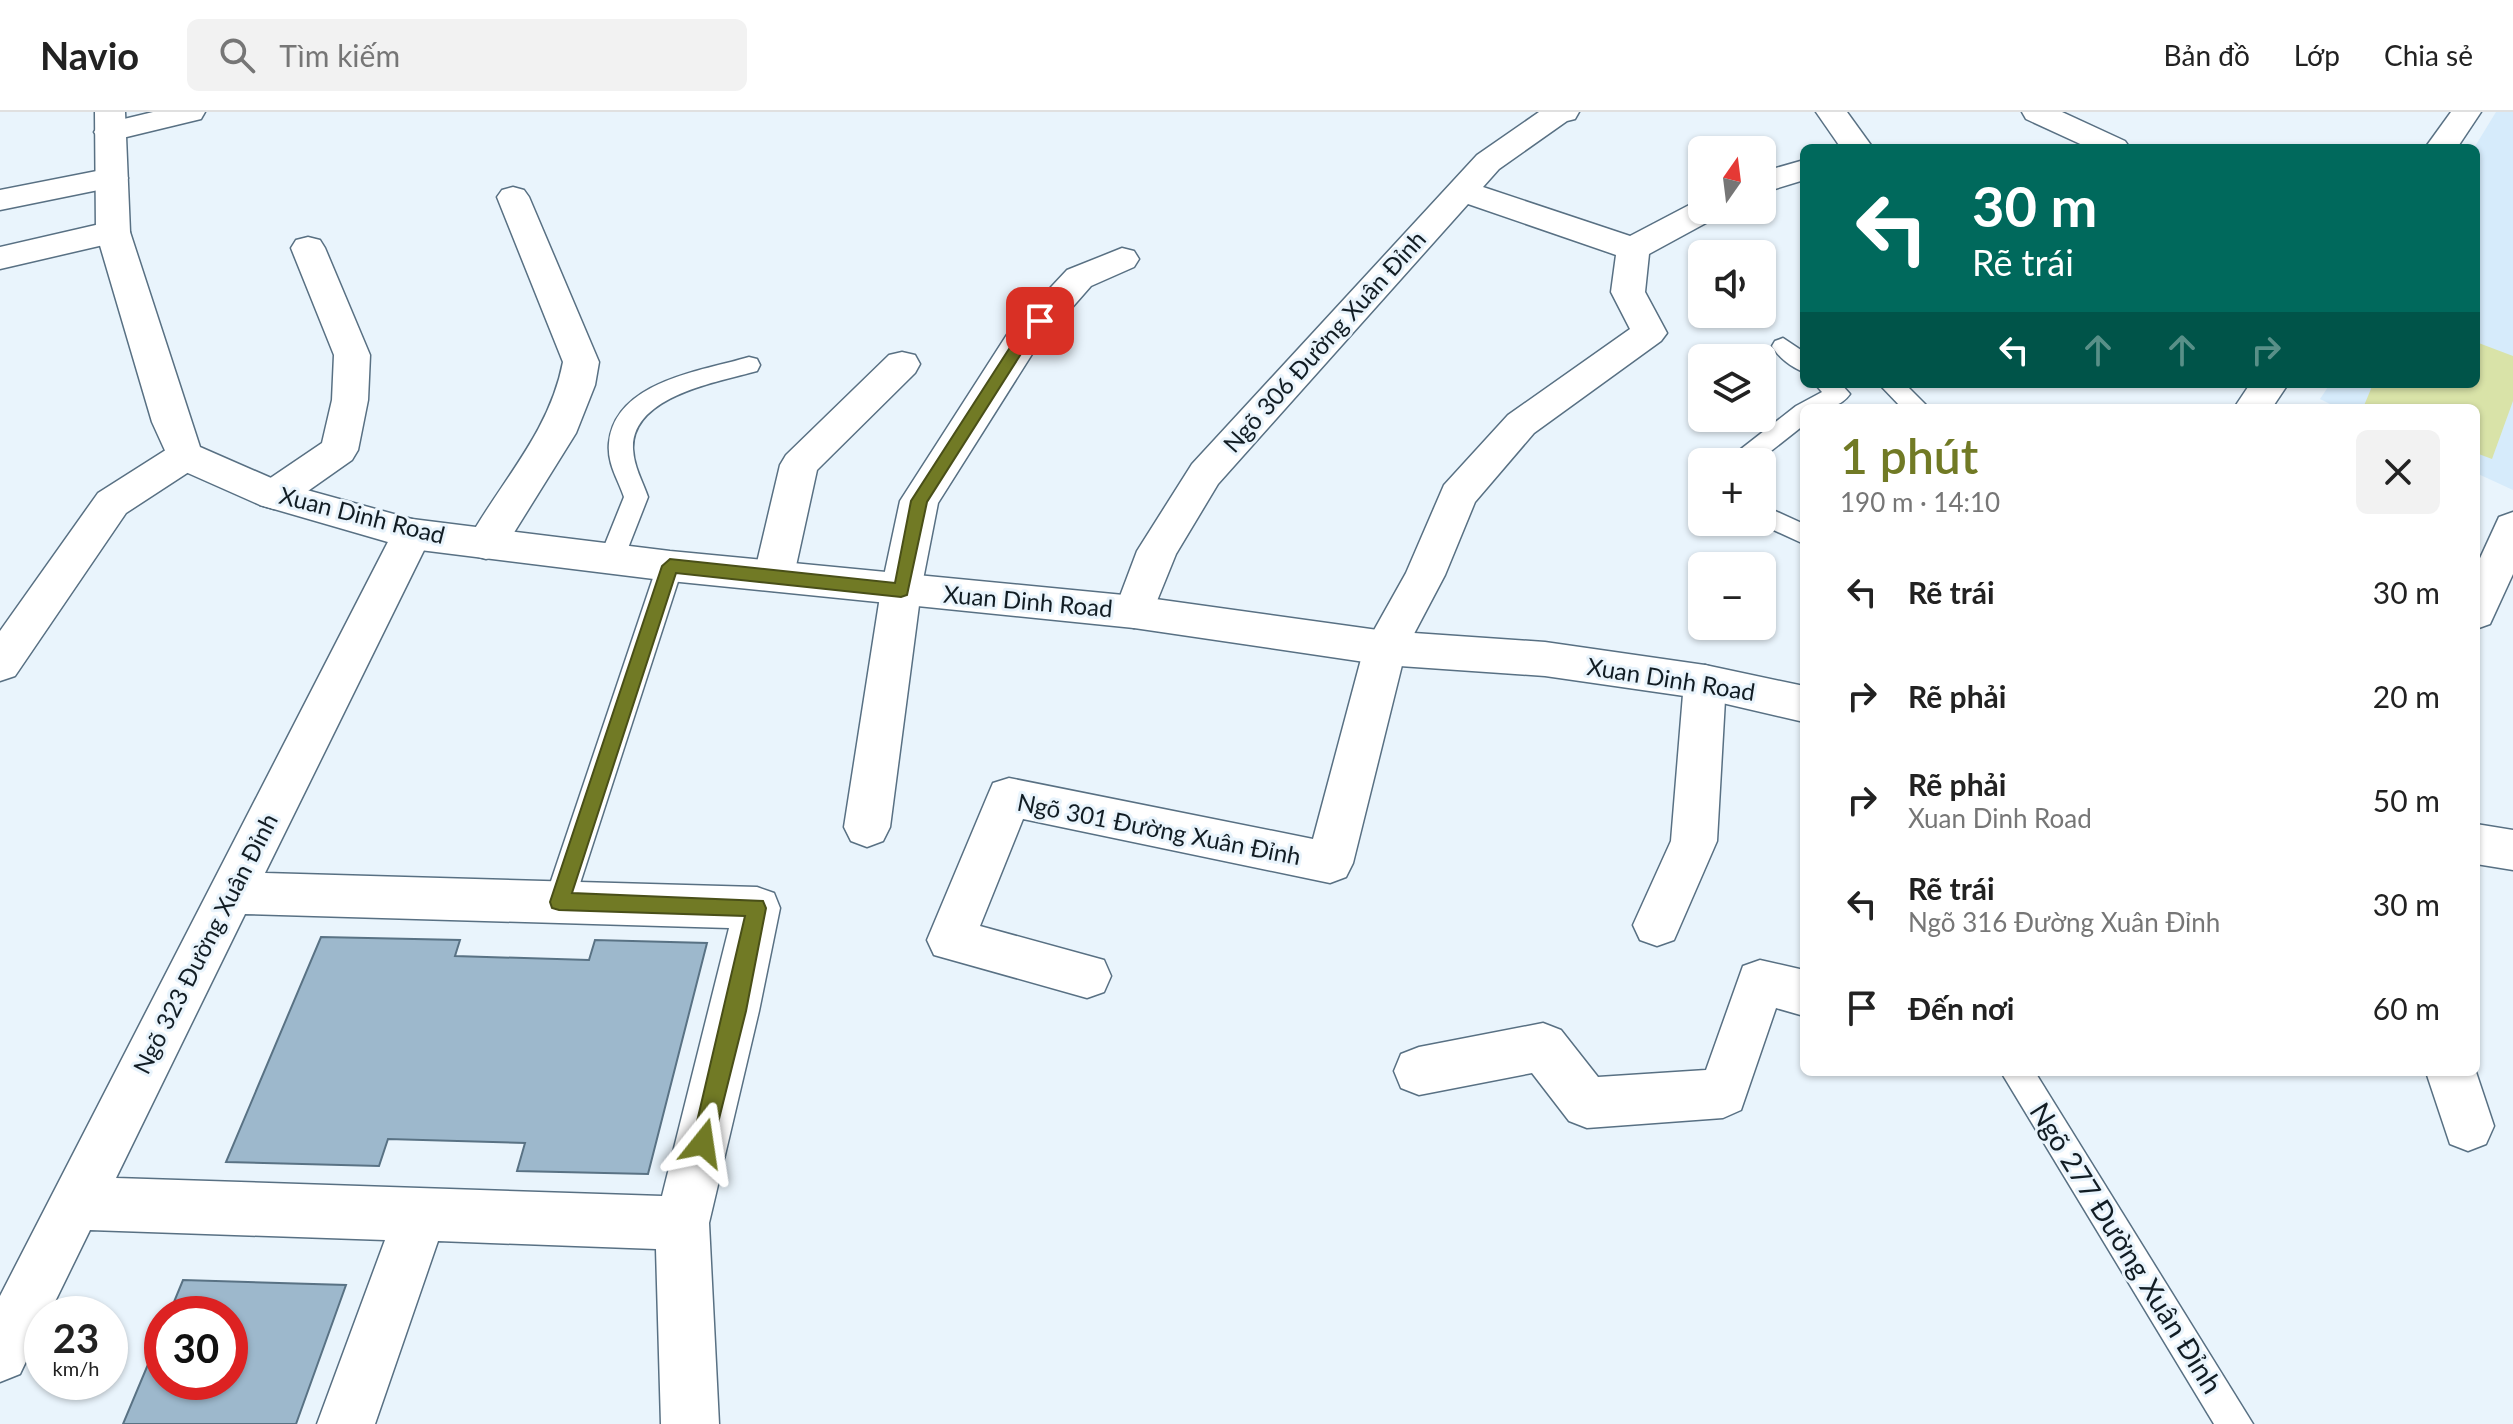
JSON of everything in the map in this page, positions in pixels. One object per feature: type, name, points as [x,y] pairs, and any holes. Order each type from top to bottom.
[{"type":"street","points":[[0,664],[112,503],[185,456],[171,422],[113,232],[110,122],[190,112]]},
{"type":"street","name":"Ngõ 306 Đường Xuân Đỉnh","points":[[1134,612],[1157,551],[1205,474],[1488,162],[1564,112]]},
{"type":"street","points":[[1831,112],[1854,144]]},
{"type":"street","points":[[2037,112],[2105,144]]},
{"type":"street","points":[[2444,144],[2466,112]]},
{"type":"street","points":[[1776,179],[1800,171]]},
{"type":"street","points":[[0,200],[112,178]]},
{"type":"street","points":[[1462,191],[1633,249],[1688,219]]},
{"type":"street","points":[[486,544],[560,425],[576,391],[581,371],[581,362],[513,197]]},
{"type":"street","points":[[0,258],[113,232]]},
{"type":"street","points":[[274,495],[339,450],[350,400],[352,355],[308,248]]},
{"type":"street","points":[[1385,648],[1425,575],[1458,495],[1521,424],[1649,333],[1628,292],[1633,249]]},
{"type":"street","points":[[867,827],[901,590],[919,501],[1021,342],[1079,278],[1122,259]]},
{"type":"street","points":[[774,575],[799,465],[902,364]]},
{"type":"street","name":"Xuan Dinh Road","points":[[185,456],[274,495],[412,534],[670,566],[1134,612],[1385,648],[1545,659],[1705,682],[1800,703]]},
{"type":"street","points":[[2480,604],[2513,527]]},
{"type":"street","name":"Ngõ 323 Đường Xuân Đỉnh","points":[[0,1354],[412,534]]},
{"type":"street","name":"Ngõ 301 Đường Xuân Đỉnh","points":[[1087,976],[951,940],[1009,797],[1330,863],[1385,648]]},
{"type":"street","points":[[1657,925],[1694,841],[1705,682]]},
{"type":"street","points":[[2480,845],[2513,850]]},
{"type":"street","points":[[232,893],[757,908],[732,1024],[682,1223],[690,1424]]},
{"type":"street","points":[[1419,1071],[1543,1047],[1587,1103],[1723,1093],[1760,982],[1800,992]]},
{"type":"street","points":[[2452,1076],[2468,1126]]},
{"type":"street","points":[[76,1203],[682,1223]]},
{"type":"street","points":[[346,1424],[421,1213]]},
{"type":"lane","points":[[1783,346],[1800,361]]},
{"type":"lane","points":[[612,559],[636,497],[626,476],[621,444],[623,426],[630,413],[652,397],[749,365]]},
{"type":"lane","points":[[1819,404],[1838,394],[1831,388]]},
{"type":"lane","points":[[1895,388],[1913,404]]},
{"type":"lane","points":[[1759,448],[1800,415]]},
{"type":"lane","points":[[1776,521],[1800,533]]},
{"type":"lane","points":[[559,902],[670,566]]},
{"type":"lane","name":"Ngõ 277 Đường Xuân Đỉnh","points":[[2019,1076],[2235,1424]]},
{"type":"shaded area","points":[[2496,112],[2513,112],[2513,490],[2480,475],[2480,404],[2330,404],[2320,399],[2327,388],[2480,388],[2480,144],[2476,144]]},
{"type":"green space","points":[[2480,344],[2513,356],[2513,401],[2492,459],[2480,454],[2480,404],[2365,404],[2371,388],[2480,388]]},
{"type":"building","points":[[321,937],[460,940],[455,956],[589,960],[595,940],[707,943],[648,1174],[517,1171],[525,1143],[388,1139],[379,1166],[226,1162]]},
{"type":"building","points":[[183,1280],[346,1285],[296,1424],[123,1424],[144,1374],[144,1400],[248,1400],[248,1296],[176,1296]]},
{"type":"route","points":[[703,1143],[757,908],[559,902],[670,566],[901,590],[919,501],[1021,342],[1040,321]]}]
